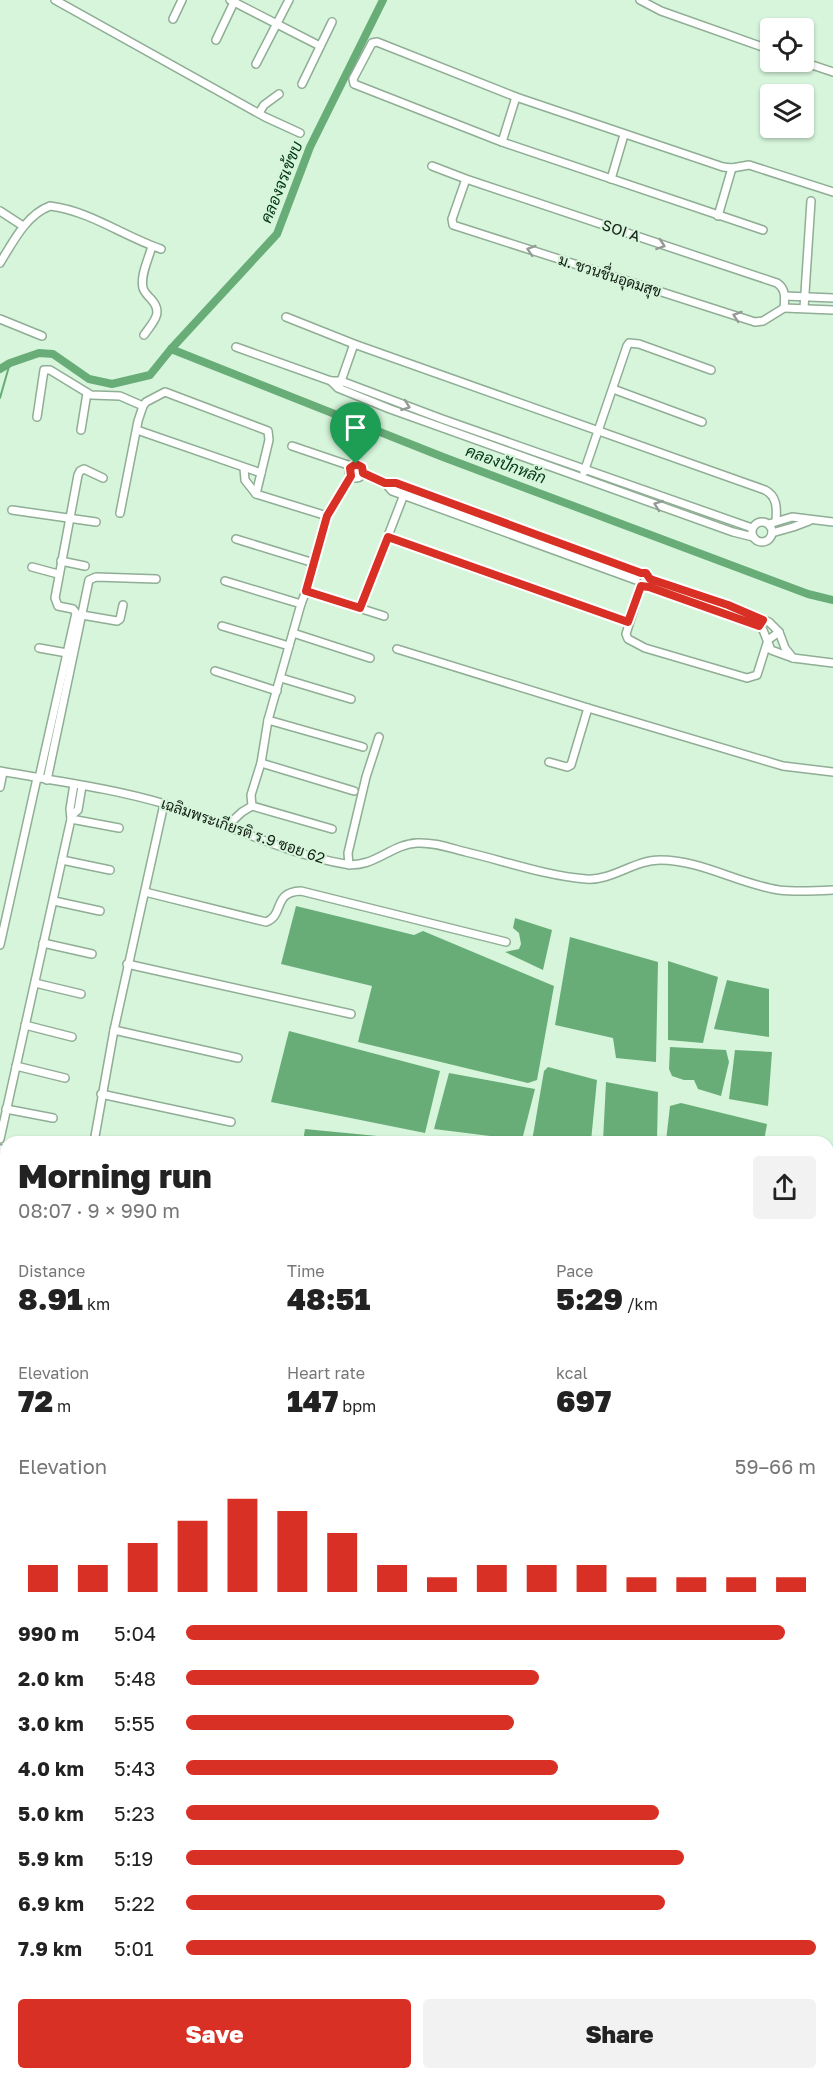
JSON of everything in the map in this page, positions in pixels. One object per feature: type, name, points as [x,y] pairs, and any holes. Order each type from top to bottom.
[{"type":"street","points":[[55,0],[259,113],[300,133]]},
{"type":"street","points":[[173,19],[182,0]]},
{"type":"street","points":[[256,64],[290,0]]},
{"type":"street","points":[[639,0],[661,11],[760,46]]},
{"type":"street","points":[[216,40],[233,1],[320,46]]},
{"type":"street","points":[[302,84],[332,22]]},
{"type":"street","points":[[763,230],[502,142],[354,84],[353,79],[372,43],[377,42],[516,97],[624,135],[723,167],[749,165],[833,192]]},
{"type":"street","points":[[814,66],[833,72]]},
{"type":"street","points":[[259,113],[264,105],[279,94]]},
{"type":"street","points":[[502,142],[516,97]]},
{"type":"street","points":[[611,179],[624,135]]},
{"type":"street","name":"SOI A","points":[[432,166],[777,284],[781,286],[785,296]]},
{"type":"street","points":[[718,216],[732,168]]},
{"type":"street","name":"ม. ชวนชื่นอุดมสุข","points":[[466,179],[452,219],[453,225],[754,322],[763,321],[784,308]]},
{"type":"street","points":[[804,308],[811,201]]},
{"type":"street","points":[[0,263],[23,226],[44,208],[50,206],[90,216],[140,242],[160,249]]},
{"type":"street","points":[[0,211],[23,226]]},
{"type":"street","points":[[144,335],[158,310],[157,305],[143,289],[143,279],[152,246]]},
{"type":"street","points":[[833,298],[785,296],[784,308],[833,310]]},
{"type":"street","points":[[236,347],[331,381],[439,427],[684,515],[762,542],[769,539],[772,533],[772,523],[777,512],[774,497],[765,490],[286,318]]},
{"type":"street","points":[[0,319],[42,336]]},
{"type":"street","points":[[582,477],[629,343],[639,344],[711,370]]},
{"type":"street","points":[[340,385],[354,344]]},
{"type":"street","points":[[37,417],[44,370],[50,370],[97,397],[120,396],[143,406]]},
{"type":"street","points":[[340,385],[752,528]]},
{"type":"street","points":[[613,389],[702,422]]},
{"type":"street","points":[[120,513],[143,406],[165,392],[268,431],[269,440],[256,494]]},
{"type":"street","points":[[81,430],[87,393]]},
{"type":"street","points":[[439,427],[442,419]]},
{"type":"street","points":[[137,430],[261,472]]},
{"type":"street","points":[[292,446],[351,466],[360,465],[363,473],[385,483],[392,491],[641,584],[761,623],[769,622],[779,632],[785,648],[793,658]]},
{"type":"street","points":[[252,806],[251,795],[261,763],[268,720],[292,633],[327,516],[351,476],[349,471],[351,466]]},
{"type":"street","points":[[244,468],[245,480],[256,494],[327,516]]},
{"type":"street","points":[[41,779],[76,613],[73,609],[56,604],[58,574],[80,471],[84,469],[103,477]]},
{"type":"street","points":[[351,476],[358,478],[363,473]]},
{"type":"street","points":[[385,483],[396,483],[648,574],[650,579],[728,605],[761,623],[771,650],[793,658],[833,663]]},
{"type":"street","points":[[360,608],[407,487]]},
{"type":"street","points":[[684,515],[687,507]]},
{"type":"street","points":[[12,510],[96,522]]},
{"type":"street","points":[[753,537],[752,528],[757,522],[772,523],[792,518],[833,522]]},
{"type":"street","points":[[772,533],[809,520]]},
{"type":"street","points":[[521,538],[524,530]]},
{"type":"street","points":[[388,537],[628,622]]},
{"type":"street","points":[[236,539],[314,563]]},
{"type":"street","points":[[61,561],[86,567]]},
{"type":"street","points":[[32,567],[58,574]]},
{"type":"street","points":[[641,573],[637,576],[641,584]]},
{"type":"street","points":[[0,945],[89,580],[92,578],[156,579]]},
{"type":"street","points":[[650,579],[641,584],[628,622],[626,634],[628,639],[635,644],[747,678],[758,675],[768,640],[779,632]]},
{"type":"street","points":[[225,581],[301,604]]},
{"type":"street","points":[[306,591],[384,616]]},
{"type":"street","points":[[82,615],[117,621],[120,619],[123,605]]},
{"type":"street","points":[[222,626],[289,646]]},
{"type":"street","points":[[292,633],[370,658]]},
{"type":"street","points":[[39,648],[67,653]]},
{"type":"street","points":[[397,649],[783,766],[833,772]]},
{"type":"street","points":[[215,671],[277,691]]},
{"type":"street","points":[[280,678],[351,699]]},
{"type":"street","points":[[549,762],[567,767],[571,765],[588,708]]},
{"type":"street","points":[[268,720],[363,747]]},
{"type":"street","points":[[349,865],[348,853],[366,777],[379,737]]},
{"type":"street","points":[[261,763],[354,791]]},
{"type":"street","points":[[0,787],[2,772]]},
{"type":"street","name":"เฉลิมพระเกียรติ ร.9 ซอย 62","points":[[2,772],[130,794],[227,825],[320,859],[349,865],[365,864],[407,843],[433,843],[563,876],[588,879],[610,876],[649,861],[660,860],[690,864],[778,890],[833,890]]},
{"type":"street","points":[[1,1136],[54,901],[71,817],[74,784]]},
{"type":"street","points":[[71,817],[78,810],[82,786]]},
{"type":"street","points":[[94,1136],[127,964],[164,804]]},
{"type":"street","points":[[227,825],[252,806],[333,829]]},
{"type":"street","points":[[71,817],[119,828]]},
{"type":"street","points":[[62,860],[110,870]]},
{"type":"street","points":[[145,892],[266,922],[272,920],[284,895],[293,891],[302,891],[506,942]]},
{"type":"street","points":[[54,901],[100,910]]},
{"type":"street","points":[[43,943],[92,954]]},
{"type":"street","points":[[127,964],[351,1014]]},
{"type":"street","points":[[35,983],[81,994]]},
{"type":"street","points":[[25,1025],[72,1037]]},
{"type":"street","points":[[114,1030],[238,1058]]},
{"type":"street","points":[[16,1066],[65,1078]]},
{"type":"street","points":[[101,1094],[231,1122]]},
{"type":"street","points":[[6,1109],[53,1118]]},
{"type":"shaded area","points":[[296,906],[414,935],[423,931],[554,986],[537,1080],[528,1083],[358,1042],[372,986],[281,964]]},
{"type":"shaded area","points":[[515,918],[552,930],[543,970],[505,952],[519,949],[521,944],[519,933],[513,928]]},
{"type":"shaded area","points":[[570,937],[658,962],[656,1062],[616,1058],[613,1038],[555,1025]]},
{"type":"shaded area","points":[[668,961],[718,977],[703,1043],[668,1040]]},
{"type":"shaded area","points":[[727,980],[769,989],[769,1037],[714,1029]]},
{"type":"shaded area","points":[[289,1031],[440,1071],[425,1133],[271,1102]]},
{"type":"shaded area","points":[[670,1047],[726,1050],[729,1062],[721,1096],[698,1089],[694,1080],[672,1076],[669,1069]]},
{"type":"shaded area","points":[[735,1050],[772,1052],[768,1106],[729,1099]]},
{"type":"shaded area","points":[[548,1067],[597,1080],[591,1136],[533,1136],[544,1071]]},
{"type":"shaded area","points":[[449,1073],[535,1089],[523,1136],[490,1136],[434,1129]]},
{"type":"shaded area","points":[[606,1082],[658,1092],[657,1136],[603,1136]]},
{"type":"shaded area","points":[[681,1103],[767,1124],[765,1136],[667,1136],[670,1106]]},
{"type":"shaded area","points":[[305,1129],[377,1136],[304,1136]]},
{"type":"waterway","name":"คลองจรเข้ขบ","points":[[0,369],[39,353],[53,354],[89,379],[112,384],[150,375],[277,234],[310,147],[383,0]]},
{"type":"waterway","name":"คลองปักหลัก","points":[[171,349],[443,457],[808,594],[833,600]]},
{"type":"waterway","points":[[0,398],[10,363]]},
{"type":"route","points":[[356,464],[362,467],[363,473],[385,483],[396,483],[646,573],[650,579],[728,605],[763,620],[759,626],[641,586],[628,622],[388,537],[360,608],[306,591],[327,516],[351,476],[351,466],[356,464]]}]
